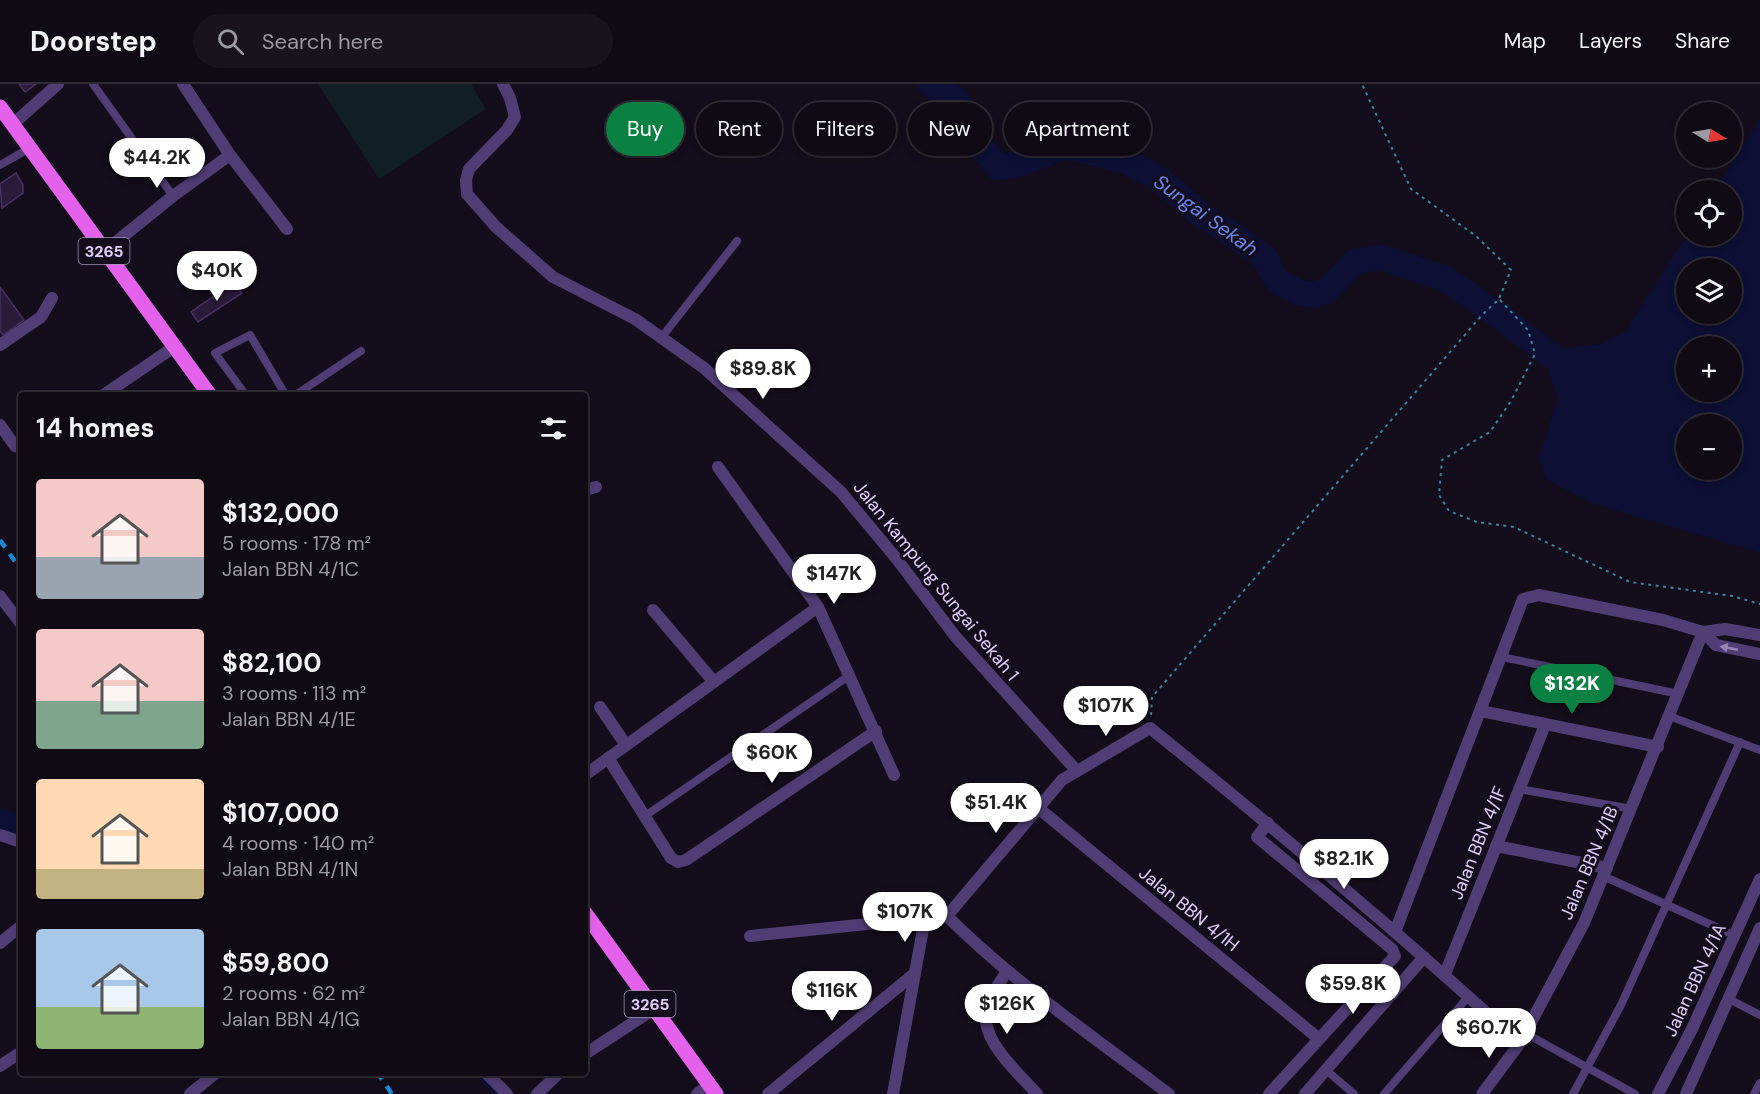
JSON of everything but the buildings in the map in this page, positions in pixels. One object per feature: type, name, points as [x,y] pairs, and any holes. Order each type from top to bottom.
[{"type":"main road","name":"3265","points":[[0,107],[208,392]]},
{"type":"main road","name":"3265","points":[[588,922],[654,1009],[707,1091]]},
{"type":"street","points":[[13,124],[58,84]]},
{"type":"street","points":[[183,84],[231,155],[288,229]]},
{"type":"street","name":"Jalan Kampung Sungai Sekah 1","points":[[503,84],[515,117],[507,130],[470,169],[466,180],[467,194],[496,227],[553,277],[635,320],[704,368],[841,492],[896,558],[955,636],[1076,770]]},
{"type":"street","points":[[105,251],[173,196],[231,155]]},
{"type":"street","points":[[0,345],[41,317],[52,298]]},
{"type":"street","points":[[108,392],[174,347]]},
{"type":"street","points":[[0,425],[18,447]]},
{"type":"street","points":[[718,467],[818,607],[894,775]]},
{"type":"street","points":[[1395,932],[1502,657],[1520,604],[1528,596],[1539,595],[1664,620],[1703,632],[1725,629],[1760,635]]},
{"type":"street","points":[[0,596],[18,620]]},
{"type":"street","points":[[588,773],[818,607]]},
{"type":"street","points":[[653,610],[714,682]]},
{"type":"street","points":[[1703,632],[1716,645],[1760,654]]},
{"type":"street","name":"Jalan BBN 4/1B","points":[[1482,1094],[1523,1038],[1584,923],[1658,747],[1703,632]]},
{"type":"street","points":[[600,707],[626,745]]},
{"type":"street","points":[[1481,711],[1658,747]]},
{"type":"street","name":"Jalan BBN 4/1F","points":[[1445,974],[1545,725]]},
{"type":"street","points":[[750,936],[947,916],[1037,807],[1076,770],[1150,728],[1268,823],[1469,996],[1523,1038]]},
{"type":"street","points":[[608,758],[671,858],[678,862],[686,860],[876,731]]},
{"type":"street","name":"Jalan BBN 4/1H","points":[[1037,807],[1318,1038]]},
{"type":"street","points":[[1268,823],[1257,837],[1392,950],[1395,956],[1269,1094]]},
{"type":"street","points":[[0,835],[18,841]]},
{"type":"street","points":[[1496,846],[1605,872]]},
{"type":"street","name":"Jalan BBN 4/1A","points":[[1658,1094],[1736,936],[1760,879]]},
{"type":"street","points":[[947,916],[978,947],[1007,971],[1166,1093]]},
{"type":"street","points":[[893,1094],[925,918]]},
{"type":"street","points":[[0,943],[18,928]]},
{"type":"street","points":[[1686,1094],[1727,998],[1756,948],[1760,928]]},
{"type":"street","points":[[1305,1094],[1424,957]]},
{"type":"street","points":[[1007,971],[988,1004],[985,1021],[995,1046],[1036,1094]]},
{"type":"street","points":[[768,1094],[914,974]]},
{"type":"street","points":[[588,1052],[654,1009]]},
{"type":"street","points":[[0,1066],[18,1054]]},
{"type":"street","points":[[190,1094],[212,1076]]},
{"type":"street","points":[[489,1076],[507,1094]]},
{"type":"street","points":[[537,1094],[556,1076]]},
{"type":"lane","points":[[93,84],[173,196]]},
{"type":"lane","points":[[0,165],[30,148]]},
{"type":"lane","points":[[661,338],[737,241]]},
{"type":"lane","points":[[244,392],[216,353],[250,335],[284,392]]},
{"type":"lane","points":[[300,392],[360,351]]},
{"type":"lane","points":[[1502,657],[1679,694]]},
{"type":"lane","points":[[645,816],[850,675]]},
{"type":"lane","points":[[1669,716],[1760,750]]},
{"type":"lane","points":[[1573,1094],[1621,1005],[1740,742]]},
{"type":"lane","points":[[1519,789],[1632,808]]},
{"type":"lane","points":[[1605,872],[1667,905],[1736,936]]},
{"type":"lane","points":[[1384,1094],[1469,996]]},
{"type":"lane","points":[[1727,998],[1760,1015]]},
{"type":"lane","points":[[1523,1038],[1588,1067],[1635,1094]]},
{"type":"lane","points":[[1326,1070],[1354,1094]]},
{"type":"lane","points":[[1754,1094],[1760,1083]]},
{"type":"path","points":[[1150,728],[1152,697],[1482,315],[1499,299],[1511,270],[1476,236],[1411,189],[1362,84]]},
{"type":"path","points":[[1499,299],[1528,330],[1535,354],[1511,401],[1490,432],[1442,460],[1438,495],[1449,511],[1477,522],[1514,527],[1630,582],[1732,596],[1760,604]]},
{"type":"shaded area","points":[[318,84],[471,84],[486,109],[379,179]]},
{"type":"shaded area","points":[[1760,120],[1760,553],[1590,503],[1546,479],[1538,458],[1558,399],[1549,373],[1566,348],[1600,344],[1625,332],[1680,246],[1742,246],[1742,180],[1721,180],[1729,168],[1742,168],[1742,148]]},
{"type":"waterway","name":"Sungai Sekah","points":[[930,84],[955,99],[971,118],[980,145],[997,167],[1017,165],[1065,146],[1125,161],[1158,178],[1199,213],[1265,258],[1277,281],[1299,293],[1315,295],[1328,290],[1354,262],[1379,257],[1443,278],[1559,361],[1592,368]]},
{"type":"waterway","points":[[0,822],[18,827]]},
{"type":"waterway","points":[[480,1076],[496,1094]]},
{"type":"railway","points":[[0,540],[18,566]]},
{"type":"railway","points":[[380,1076],[392,1094]]}]
